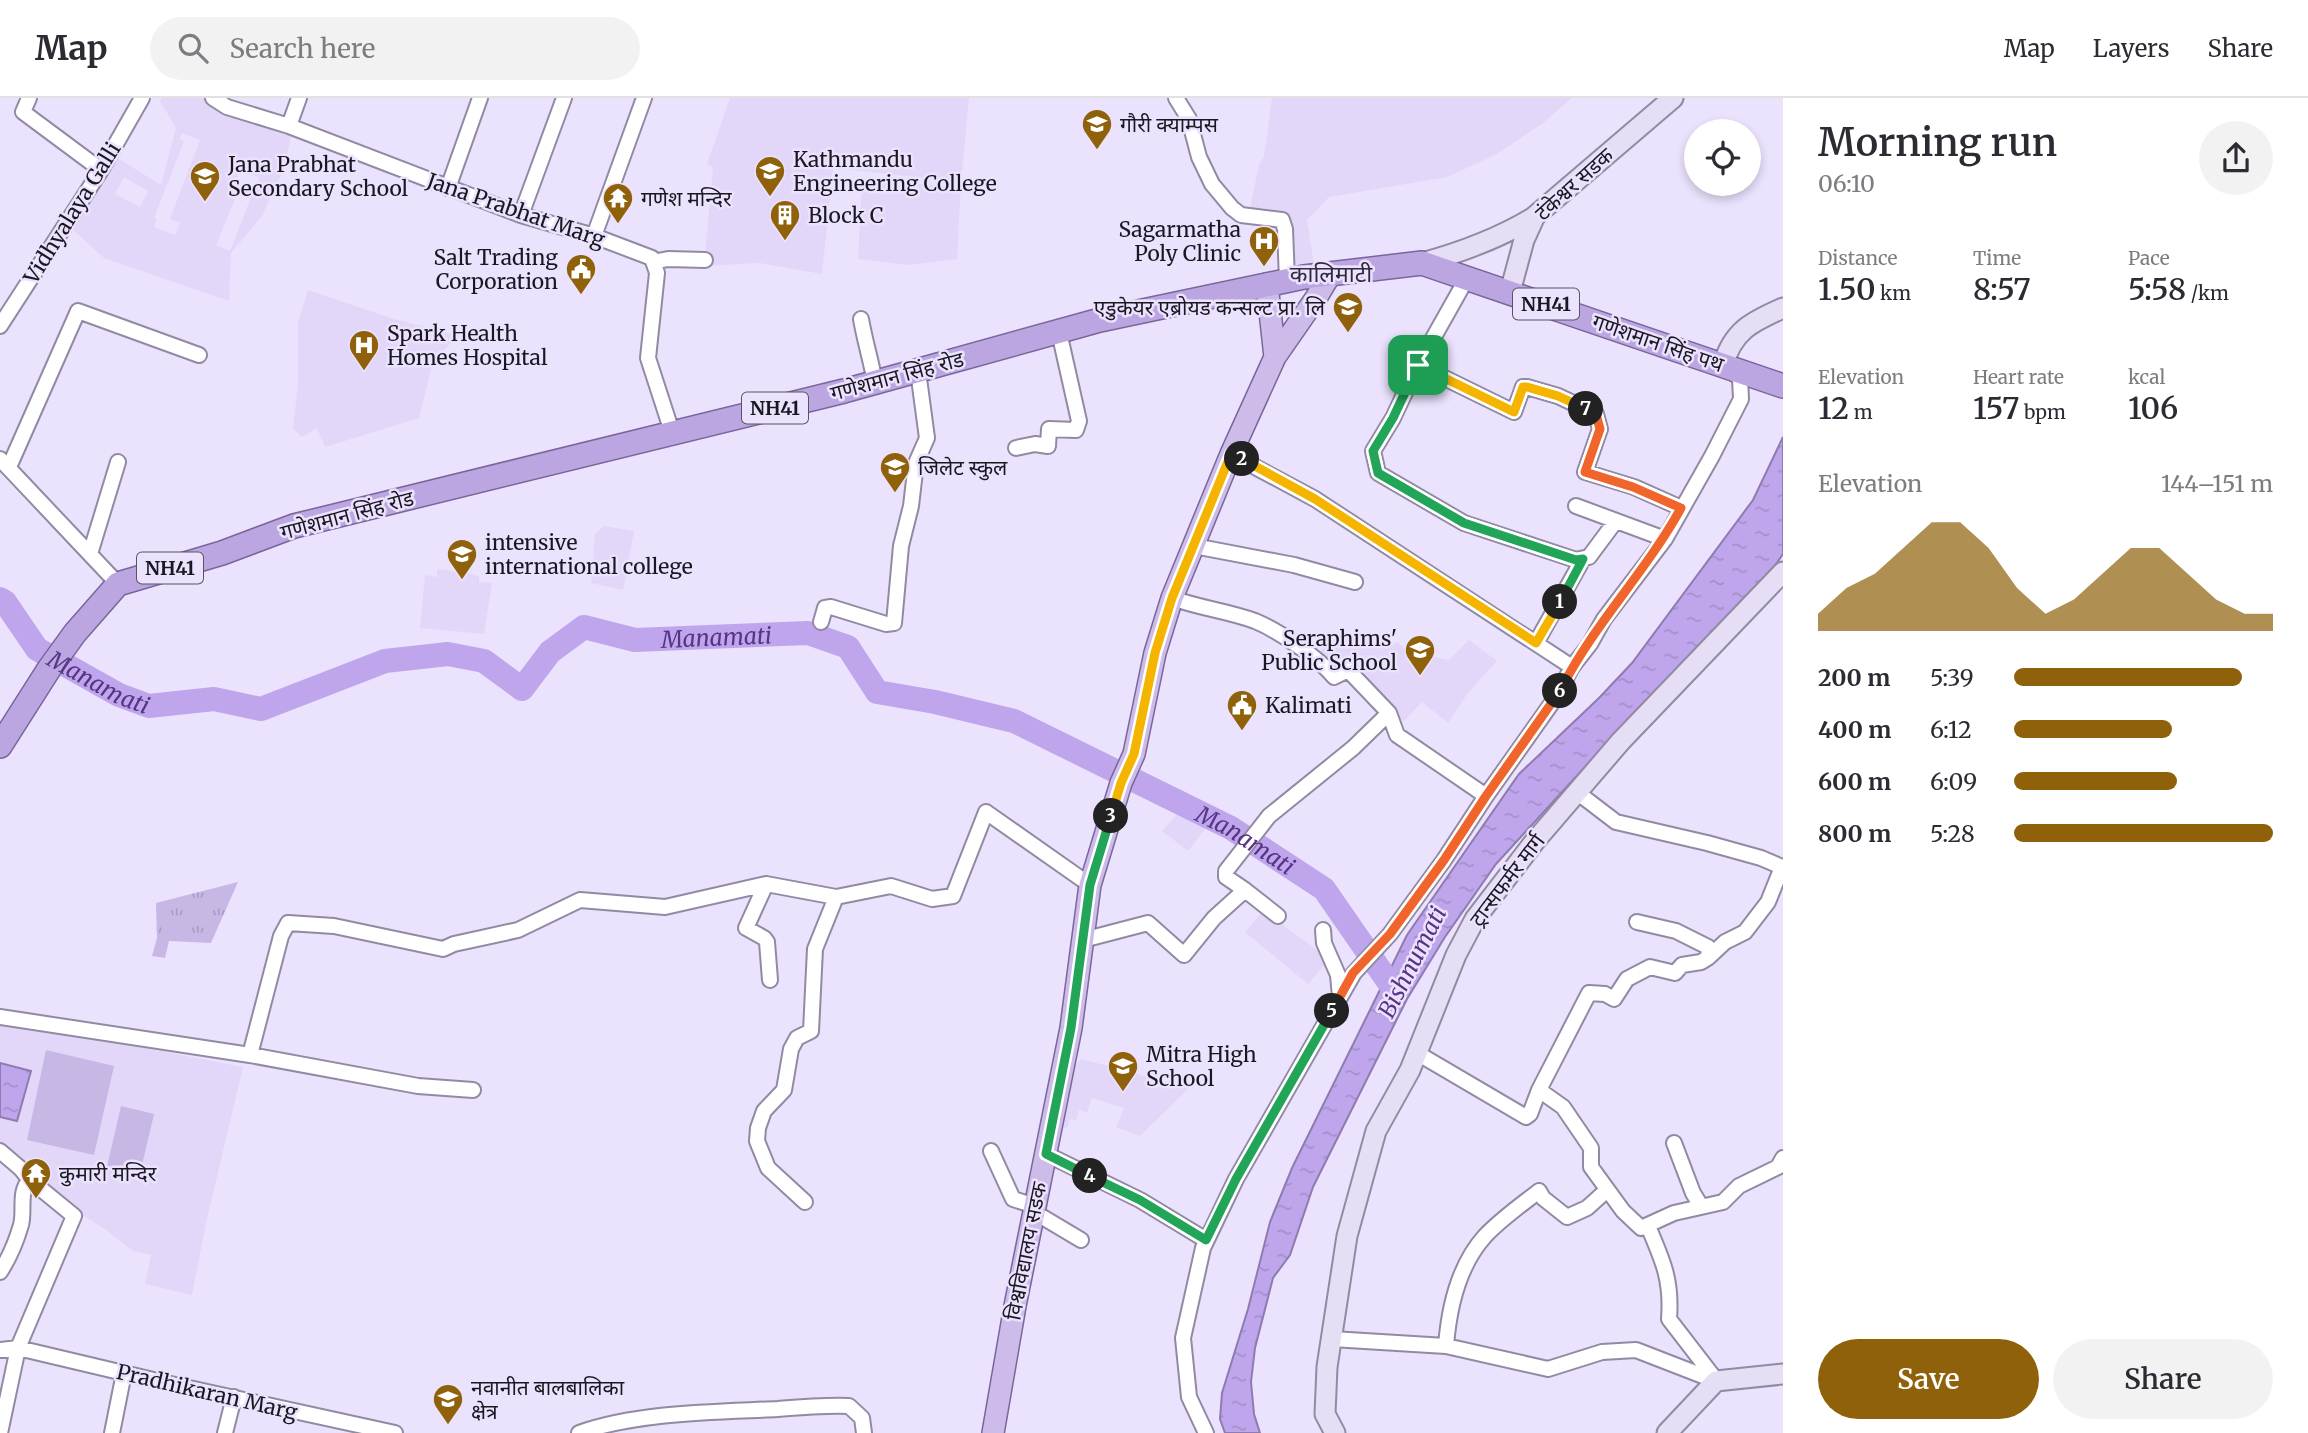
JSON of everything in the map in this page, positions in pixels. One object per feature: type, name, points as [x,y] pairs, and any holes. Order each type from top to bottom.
[{"type":"highway","name":"गणेशमान सिंह पथ","points":[[1331,273],[1422,262],[1783,386]]},
{"type":"highway","name":"गणेशमान सिंह रोड","points":[[118,584],[222,553],[294,526],[875,383],[1100,320],[1331,273]]},
{"type":"highway","name":"NH41","points":[[0,746],[75,633],[118,584]]},
{"type":"main road","name":"टंकेश्वर सडक","points":[[1510,292],[1524,240],[1535,216],[1673,98]]},
{"type":"main road","points":[[1422,262],[1481,245],[1510,232],[1535,216]]},
{"type":"main road","name":"विश्वविद्यालय सडक","points":[[993,1433],[1015,1306],[1071,1028],[1090,885],[1121,783],[1134,754],[1155,653],[1172,598],[1231,454],[1275,357],[1331,273]]},
{"type":"main road","points":[[1275,357],[1278,282]]},
{"type":"main road","points":[[1723,365],[1728,348],[1739,332],[1758,319],[1783,309]]},
{"type":"main road","name":"ट्रान्सफर्मर मार्ग","points":[[1335,1433],[1325,1414],[1327,1367],[1347,1236],[1376,1131],[1417,1053],[1456,955],[1475,919],[1535,841],[1621,741],[1783,572]]},
{"type":"main road","points":[[1667,1433],[1716,1381],[1783,1374]]},
{"type":"street","points":[[29,98],[23,112],[101,170]]},
{"type":"street","name":"Vidhyalaya Galli","points":[[0,326],[101,170],[142,98]]},
{"type":"street","name":"Jana Prabhat Marg","points":[[213,98],[227,107],[289,126],[521,215],[594,236],[652,258],[653,262]]},
{"type":"street","points":[[289,126],[299,98]]},
{"type":"street","points":[[448,188],[480,98]]},
{"type":"street","points":[[521,215],[564,98]]},
{"type":"street","points":[[594,236],[643,98]]},
{"type":"street","points":[[1176,98],[1189,119],[1199,157],[1212,184],[1232,208],[1241,215],[1282,220],[1285,229],[1278,282]]},
{"type":"street","points":[[673,432],[649,358],[657,273],[653,262],[668,259],[705,260]]},
{"type":"street","points":[[1467,278],[1373,451],[1378,473],[1464,523],[1576,560],[1589,557],[1615,522]]},
{"type":"street","points":[[118,584],[5,463],[78,312],[199,355]]},
{"type":"street","points":[[861,320],[865,348],[870,353],[875,383]]},
{"type":"street","points":[[1016,448],[1034,444],[1048,446],[1049,429],[1076,430],[1079,422],[1059,332]]},
{"type":"street","points":[[1418,365],[1514,412],[1523,387],[1527,387],[1558,396],[1596,414],[1600,429],[1585,472],[1633,487],[1681,508]]},
{"type":"street","points":[[1206,1433],[1189,1397],[1182,1338],[1206,1240],[1236,1179],[1353,973],[1390,934],[1444,860],[1554,700],[1604,619],[1665,539],[1741,399],[1740,378],[1723,365]]},
{"type":"street","points":[[821,622],[825,608],[836,607],[886,624],[894,622],[901,546],[911,506],[916,463],[927,439],[918,371]]},
{"type":"street","points":[[1231,454],[1315,499],[1572,667]]},
{"type":"street","points":[[90,554],[118,462]]},
{"type":"street","points":[[1576,506],[1665,539]]},
{"type":"street","points":[[1194,546],[1294,565],[1356,582]]},
{"type":"street","points":[[1536,643],[1583,559]]},
{"type":"street","points":[[1172,598],[1256,622],[1317,658],[1336,677],[1348,670],[1389,713],[1397,735],[1486,796]]},
{"type":"street","points":[[1278,916],[1225,874],[1245,844],[1269,816],[1353,748],[1389,713]]},
{"type":"street","points":[[1417,1053],[1527,1117],[1589,993],[1605,994],[1614,999],[1627,979],[1650,967],[1675,973],[1682,965],[1701,962],[1725,942],[1745,932],[1768,902],[1783,863],[1616,822],[1578,793]]},
{"type":"street","points":[[250,1055],[281,936],[288,923],[334,926],[443,949],[454,944],[518,930],[580,900],[665,907],[766,884],[836,897],[891,886],[932,899],[953,896],[986,812],[1090,885]]},
{"type":"street","points":[[766,884],[746,928],[767,942],[770,980]]},
{"type":"street","points":[[1083,940],[1147,923],[1184,955],[1214,918],[1245,890]]},
{"type":"street","points":[[805,1202],[768,1168],[757,1141],[758,1128],[764,1111],[784,1090],[791,1049],[797,1038],[811,1031],[815,949],[836,897]]},
{"type":"street","points":[[1637,922],[1676,931],[1708,947],[1709,957]]},
{"type":"street","points":[[1323,930],[1324,943],[1338,975],[1340,997]]},
{"type":"street","points":[[0,1017],[250,1055],[418,1086],[473,1090]]},
{"type":"street","points":[[1539,1090],[1563,1108],[1591,1148],[1591,1167],[1607,1190],[1641,1228],[1674,1213],[1723,1202],[1739,1186],[1778,1167],[1783,1158]]},
{"type":"street","points":[[1674,1143],[1693,1193],[1701,1206]]},
{"type":"street","points":[[0,1151],[74,1216],[18,1348],[0,1432]]},
{"type":"street","points":[[991,1151],[1013,1199],[1035,1209],[1081,1240]]},
{"type":"street","points":[[1046,1154],[1140,1200],[1206,1240]]},
{"type":"street","points":[[0,1272],[12,1254],[22,1221],[24,1191],[30,1180]]},
{"type":"street","points":[[1446,1346],[1448,1316],[1460,1276],[1472,1252],[1487,1234],[1539,1191],[1543,1198],[1567,1217],[1587,1208],[1607,1190]]},
{"type":"street","points":[[1648,1226],[1666,1268],[1669,1319],[1716,1381]]},
{"type":"street","points":[[1332,1339],[1446,1346],[1548,1370],[1602,1352],[1636,1350],[1716,1381]]},
{"type":"street","name":"Pradhikaran Marg","points":[[0,1350],[18,1348],[233,1397],[329,1426],[395,1433]]},
{"type":"street","points":[[112,1433],[124,1373]]},
{"type":"street","points":[[225,1433],[233,1397]]},
{"type":"street","points":[[579,1433],[602,1424],[724,1410],[826,1405],[849,1406],[862,1418],[864,1433]]},
{"type":"shaded area","name":"Jana Prabhat Secondary School","points":[[162,98],[211,98],[292,131],[284,169],[262,216],[231,253],[229,301],[104,258],[70,227],[114,156],[161,185],[176,128],[160,101]],"holes":[[[182,133],[200,140],[170,219],[180,223],[175,235],[154,227],[157,219],[154,218],[184,141],[179,139]],[[240,170],[259,177],[230,251],[216,245],[235,199],[235,185]],[[124,177],[148,191],[140,207],[115,194]]]},
{"type":"shaded area","name":"Kathmandu Engineering College","points":[[730,98],[969,98],[961,182],[833,168],[822,274],[759,263],[704,266],[713,167],[707,164]]},
{"type":"shaded area","points":[[1272,98],[1572,98],[1543,123],[1497,154],[1447,177],[1329,197],[1307,220],[1315,272],[1287,280],[1271,214],[1250,209],[1259,164],[1264,157]]},
{"type":"shaded area","points":[[862,182],[961,186],[957,259],[909,265],[858,259]]},
{"type":"shaded area","name":"Spark Health Homes Hospital","points":[[308,290],[394,319],[459,336],[434,358],[419,418],[325,447],[317,428],[302,437],[293,428],[298,382],[298,323]]},
{"type":"shaded area","points":[[604,526],[634,531],[623,590],[591,583],[595,534]]},
{"type":"shaded area","points":[[437,569],[479,576],[479,582],[492,583],[484,634],[420,628],[425,575],[437,577]]},
{"type":"shaded area","name":"Seraphims' Public School","points":[[1367,631],[1388,648],[1397,642],[1410,652],[1449,660],[1469,640],[1497,661],[1467,694],[1448,723],[1422,702],[1404,721],[1395,717],[1350,667],[1337,675],[1315,655],[1343,634],[1354,645]]},
{"type":"shaded area","points":[[1187,803],[1214,818],[1188,851],[1162,831]]},
{"type":"shaded area","points":[[1263,911],[1330,959],[1308,984],[1245,932]]},
{"type":"shaded area","points":[[0,1023],[243,1067],[192,1295],[145,1284],[151,1255],[133,1251],[74,1209],[0,1144]]},
{"type":"shaded area","name":"Mitra High School","points":[[1081,1059],[1188,1089],[1140,1136],[1116,1127],[1124,1108],[1092,1098],[1087,1113],[1079,1110],[1076,1120],[1070,1119],[1067,1129],[1058,1125],[1065,1076]]},
{"type":"green space","points":[[238,882],[211,943],[169,941],[165,958],[152,956],[157,938],[156,903]]},
{"type":"green space","points":[[46,1050],[114,1066],[94,1155],[27,1140]]},
{"type":"green space","points":[[121,1106],[154,1114],[139,1178],[106,1171]]},
{"type":"water","name":"Bishnumati","points":[[1783,437],[1783,554],[1765,580],[1626,722],[1496,864],[1445,937],[1407,999],[1313,1187],[1290,1255],[1273,1278],[1255,1348],[1251,1382],[1254,1414],[1260,1433],[1225,1433],[1220,1419],[1222,1393],[1248,1309],[1270,1222],[1292,1168],[1407,935],[1519,774],[1632,663],[1753,500]]},
{"type":"water","points":[[0,1063],[31,1071],[17,1121],[0,1117]]},
{"type":"waterway","name":"Manamati","points":[[0,599],[5,602],[37,649],[119,695],[149,706],[214,699],[261,709],[385,661],[448,654],[484,661],[522,689],[550,652],[584,627],[635,640],[808,633],[848,647],[877,692],[935,702],[1014,721],[1231,828],[1324,889],[1394,990]]},
{"type":"place","name":"गौरी क्याम्पस","points":[[1097,151]]},
{"type":"place","name":"Kathmandu Engineering College","points":[[770,198]]},
{"type":"place","name":"Jana Prabhat Secondary School","points":[[205,203]]},
{"type":"place","name":"गणेश मन्दिर","points":[[618,225]]},
{"type":"place","name":"Block C","points":[[785,242]]},
{"type":"place","name":"Sagarmatha Poly Clinic","points":[[1264,268]]},
{"type":"place","name":"Salt Trading Corporation","points":[[581,296]]},
{"type":"place","name":"एडुकेयर एब्रोयड कन्सल्ट प्रा. लि","points":[[1348,334]]},
{"type":"place","name":"Spark Health Homes Hospital","points":[[364,372]]},
{"type":"place","name":"जिलेट स्कुल","points":[[895,494]]},
{"type":"place","name":"intensive international college","points":[[462,581]]},
{"type":"place","name":"Seraphims' Public School","points":[[1420,677]]},
{"type":"place","name":"Kalimati","points":[[1242,732]]},
{"type":"place","name":"Mitra High School","points":[[1123,1093]]},
{"type":"place","name":"कुमारी मन्दिर","points":[[36,1200]]},
{"type":"place","name":"नवानीत बालबालिका क्षेत्र","points":[[448,1426]]},
{"type":"district","name":"कालिमाटी","points":[[1331,273]]},
{"type":"route","points":[[1418,365],[1514,412],[1523,387],[1527,387],[1558,396],[1596,414],[1600,429],[1585,472],[1633,487],[1681,508],[1665,539],[1604,619],[1590,644],[1572,667],[1559,693],[1444,860],[1390,934],[1353,973],[1236,1179],[1206,1240],[1140,1200],[1046,1154],[1071,1028],[1090,885],[1121,783],[1134,754],[1155,653],[1172,598],[1231,454],[1315,499],[1536,643],[1583,559],[1576,560],[1464,523],[1378,473],[1373,451],[1393,418],[1418,365]]}]
